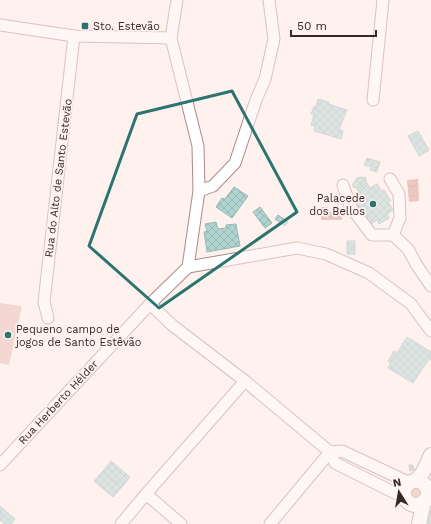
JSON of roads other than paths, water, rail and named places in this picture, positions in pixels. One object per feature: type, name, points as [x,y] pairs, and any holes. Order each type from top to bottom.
[{"type":"main road","points":[[412,524],[413,517],[407,500],[405,488],[423,472],[431,455]]},
{"type":"main road","points":[[413,482],[423,484],[428,491]]},
{"type":"main road","points":[[407,500],[418,505],[428,491]]},
{"type":"main road","points":[[419,524],[428,491]]},
{"type":"street","points":[[177,0],[171,38],[198,146],[199,191],[188,267],[297,248],[326,254],[369,273],[411,304],[431,330]]},
{"type":"street","points":[[199,191],[213,186],[236,163],[256,100],[265,79],[274,39],[269,0]]},
{"type":"street","points":[[373,100],[382,0]]},
{"type":"street","points":[[0,25],[74,36],[171,38]]},
{"type":"street","name":"Rua do Alto de Santo Estevão","points":[[48,318],[44,302],[74,36]]},
{"type":"street","points":[[390,179],[399,194],[400,218],[394,235]]},
{"type":"street","points":[[342,185],[350,206],[372,235],[394,235],[408,249],[431,286]]},
{"type":"street","name":"Rua Herberto Hélder","points":[[0,464],[150,304],[188,267]]},
{"type":"street","points":[[150,304],[172,325],[244,381],[330,452],[335,462],[407,500]]},
{"type":"street","points":[[121,524],[244,381]]},
{"type":"street","points":[[270,524],[330,452],[342,451],[413,482]]},
{"type":"street","points":[[146,494],[181,524]]},
{"type":"water","points":[[418,179],[419,201],[409,202],[407,180]]},
{"type":"water","points":[[321,207],[328,207],[328,212],[341,212],[342,220],[321,220]]},
{"type":"place","name":"Sto. Estevão","points":[[85,26]]},
{"type":"place","name":"Palacede dos Bellos","points":[[373,204]]},
{"type":"place","name":"Pequeno campo de jogos de Santo Estêvão","points":[[8,335]]}]
